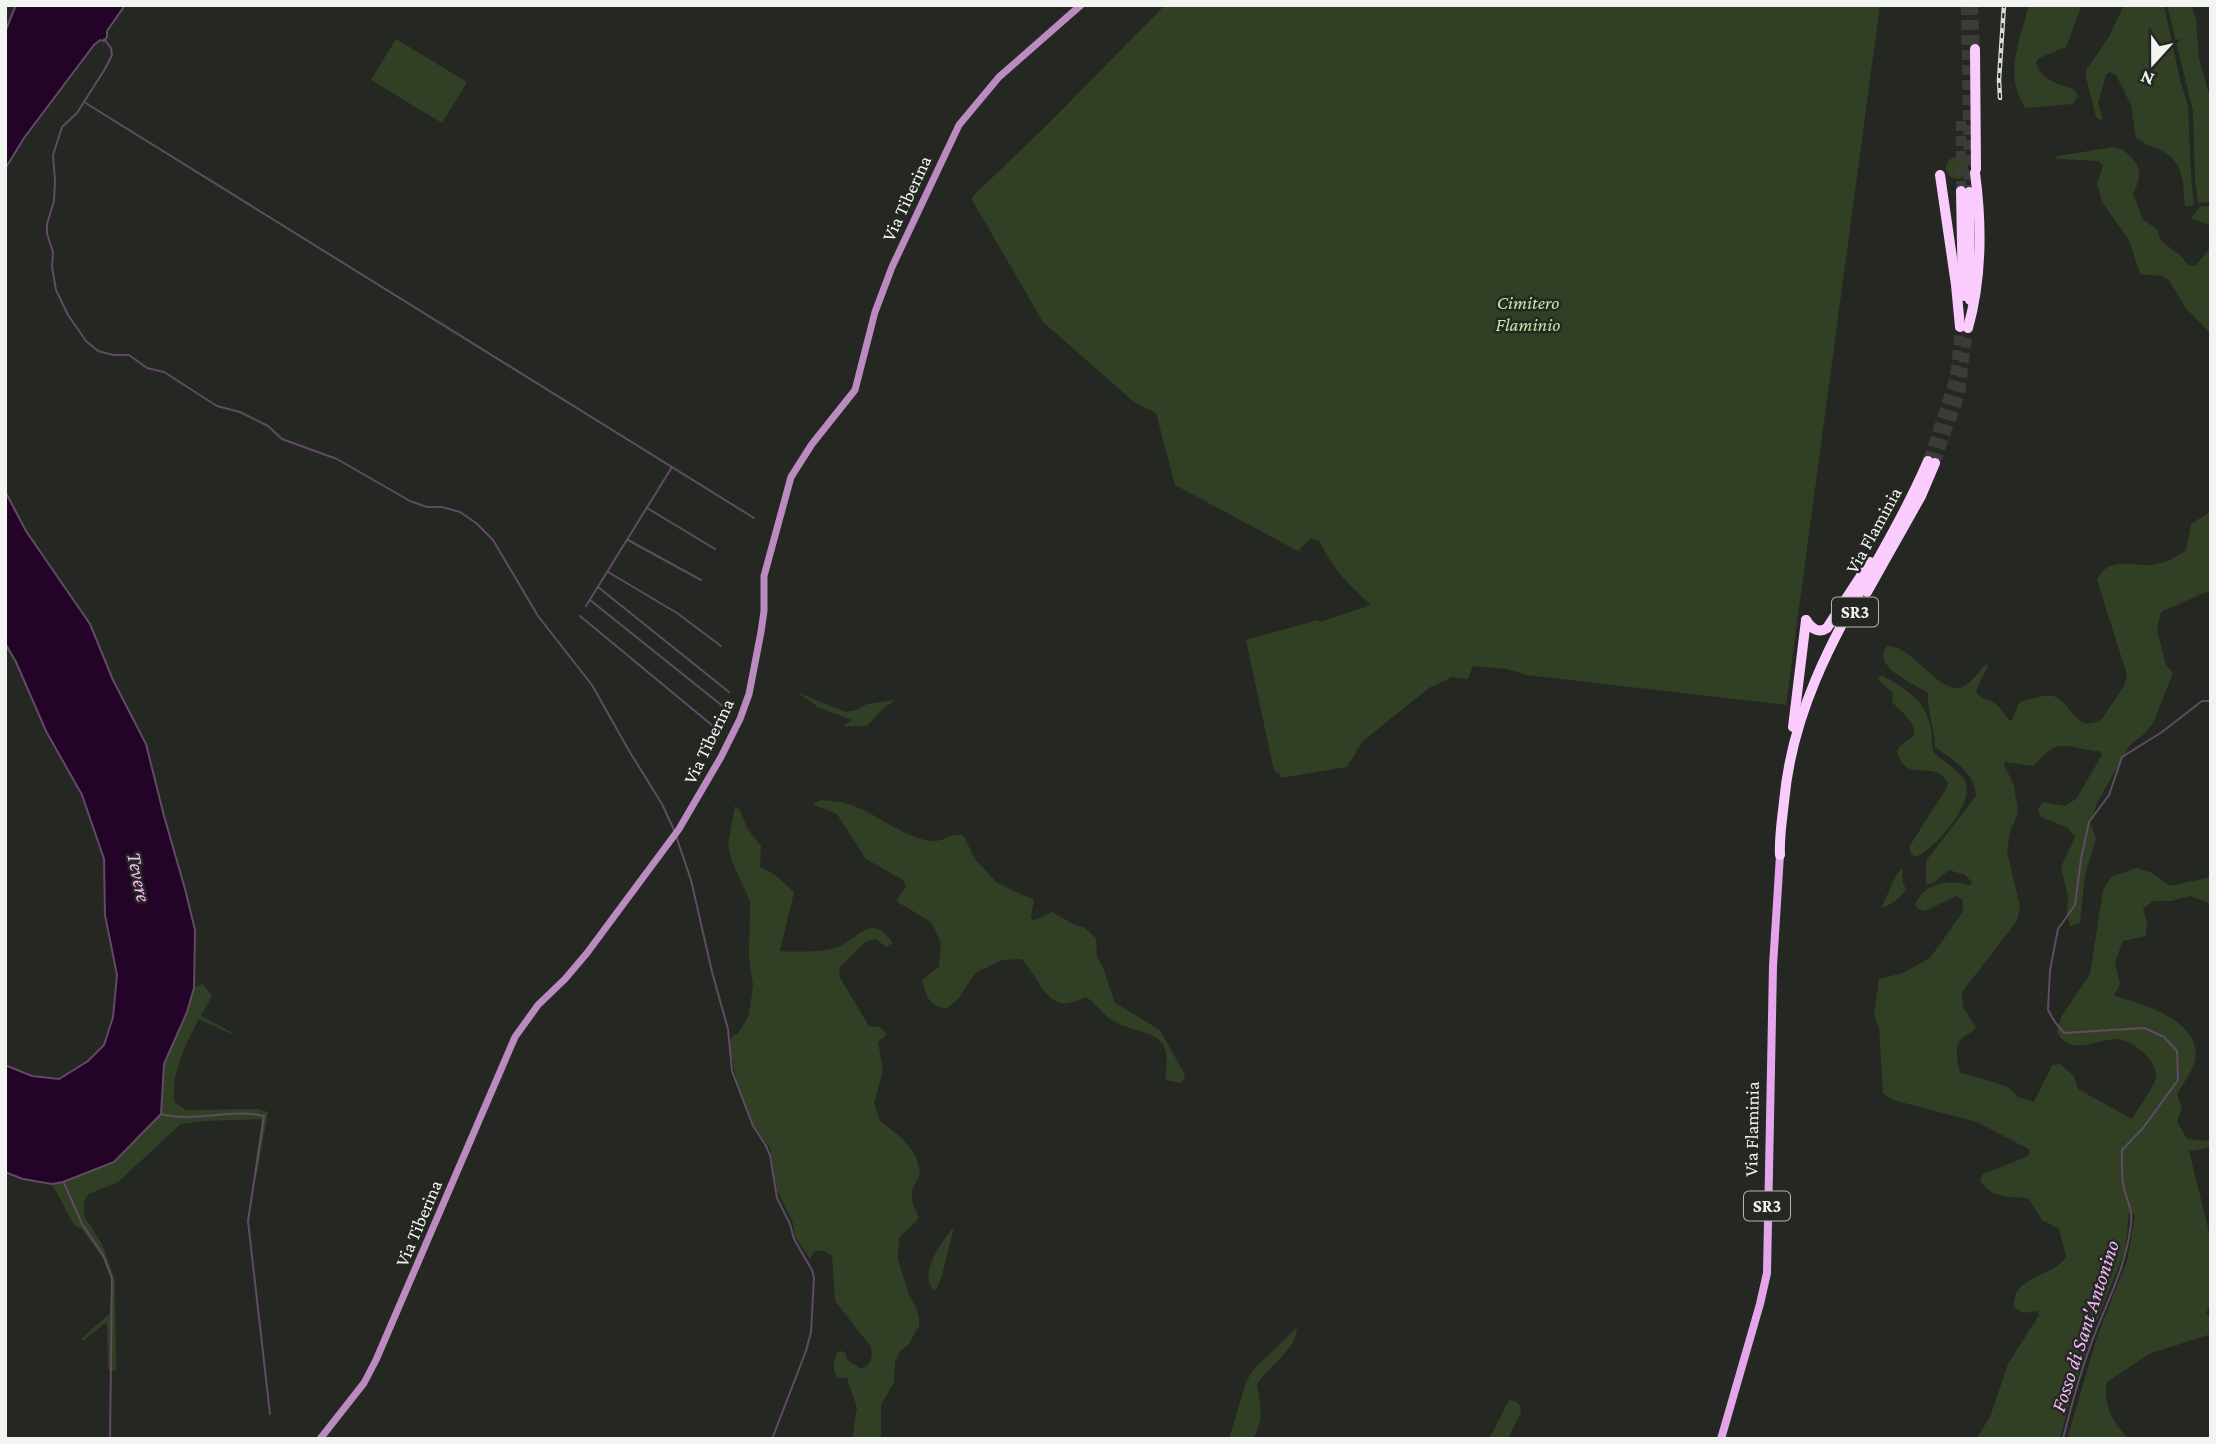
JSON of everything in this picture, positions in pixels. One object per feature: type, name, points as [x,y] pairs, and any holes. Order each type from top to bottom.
[{"type":"highway","points":[[1964,327],[1976,297],[1979,271],[1975,171],[1975,49]]},
{"type":"highway","points":[[1940,174],[1964,327]]},
{"type":"highway","points":[[1964,327],[1965,192]]},
{"type":"highway","name":"Via Flaminia","points":[[1932,462],[1901,533],[1831,657],[1811,706],[1794,770],[1780,855],[1784,795],[1803,709],[1836,633],[1932,462]]},
{"type":"highway","points":[[1790,760],[1806,620],[1817,631],[1827,628],[1884,540],[1896,529]]},
{"type":"main road","name":"Via Tiberina","points":[[320,1439],[364,1383],[376,1360],[515,1037],[538,1004],[565,979],[587,953],[679,830],[740,719],[748,695],[764,611],[764,576],[791,477],[812,444],[854,392],[875,312],[892,267],[949,144],[968,111],[988,88],[1081,5]]},
{"type":"main road","name":"Via Flaminia","points":[[1721,1439],[1767,1273],[1773,942],[1780,855]]},
{"type":"green space","name":"Cimitero Flaminio","points":[[1165,5],[1880,5],[1786,705],[1526,675],[1507,669],[1473,666],[1468,679],[1452,677],[1429,688],[1363,741],[1347,767],[1281,778],[1280,774],[1274,771],[1246,640],[1318,620],[1320,622],[1371,605],[1341,576],[1319,540],[1310,539],[1298,551],[1175,485],[1156,413],[1134,402],[1043,322],[971,198]]},
{"type":"green space","points":[[2029,5],[2082,5],[2066,47],[2039,58],[2036,62],[2046,77],[2074,89],[2078,96],[2073,104],[2025,108],[2019,96],[2015,78],[2016,57]]},
{"type":"green space","points":[[2124,5],[2164,5],[2188,106],[2192,206],[2185,206],[2182,180],[2176,162],[2167,154],[2136,138],[2131,105],[2116,75],[2110,72],[2106,75],[2098,103],[2103,119],[2096,117],[2086,70],[2109,37]]},
{"type":"green space","points":[[2167,5],[2191,5],[2196,19],[2199,59],[2211,101],[2211,202],[2198,203],[2193,111]]},
{"type":"green space","points":[[396,39],[467,82],[442,123],[371,80]]},
{"type":"green space","points":[[2114,147],[2128,154],[2136,162],[2139,179],[2133,194],[2143,220],[2157,229],[2161,241],[2188,265],[2195,266],[2211,247],[2211,334],[2185,307],[2169,280],[2161,276],[2140,274],[2129,240],[2102,202],[2097,183],[2103,166],[2099,161],[2055,159],[2057,156]]},
{"type":"green space","points":[[1957,157],[1965,160],[1968,168],[1965,176],[1957,179],[1949,176],[1946,168],[1949,160]]},
{"type":"green space","points":[[2200,206],[2211,206],[2211,226],[2191,218]]},
{"type":"green space","points":[[2211,511],[2211,590],[2161,612],[2157,630],[2166,665],[2173,673],[2153,723],[2130,745],[2098,801],[2090,823],[2096,838],[2085,875],[2080,923],[2070,926],[2067,915],[2068,896],[2061,867],[2075,837],[2068,828],[2041,817],[2038,810],[2043,802],[2065,806],[2076,799],[2102,755],[2099,751],[2060,746],[2049,750],[2033,766],[2005,762],[2014,785],[2018,812],[2010,832],[2007,852],[2020,906],[2017,921],[1962,992],[1963,1007],[1976,1027],[1959,1041],[1957,1055],[1960,1073],[2008,1087],[2018,1097],[2034,1102],[2052,1065],[2060,1064],[2074,1076],[2078,1089],[2132,1119],[2155,1081],[2156,1074],[2150,1060],[2137,1048],[2122,1040],[2069,1044],[2062,1040],[2057,1032],[2061,1017],[2090,974],[2103,890],[2111,877],[2136,868],[2152,873],[2170,886],[2211,877],[2211,904],[2190,896],[2171,901],[2153,901],[2143,909],[2147,923],[2146,936],[2123,941],[2115,962],[2120,984],[2114,996],[2140,1003],[2168,1016],[2190,1035],[2195,1047],[2194,1065],[2177,1094],[2182,1108],[2177,1122],[2187,1139],[2211,1141],[2208,1148],[2189,1151],[2211,1240],[2211,1303],[2206,1313],[2211,1318],[2211,1334],[2149,1354],[2107,1382],[2106,1398],[2110,1414],[2119,1428],[2131,1439],[2067,1439],[2098,1334],[2127,1261],[2135,1215],[2129,1212],[2125,1251],[2095,1326],[2060,1439],[1976,1439],[1990,1417],[2008,1364],[2039,1315],[2037,1311],[2023,1313],[2014,1307],[2015,1296],[2026,1282],[2060,1264],[2066,1257],[2059,1229],[2042,1220],[2028,1198],[1994,1193],[1983,1185],[1980,1179],[1983,1174],[2028,1156],[2030,1150],[1977,1122],[1893,1100],[1883,1093],[1879,1027],[1874,1015],[1879,979],[1903,973],[1930,958],[1962,913],[1962,899],[1956,896],[1925,911],[1915,905],[1924,892],[1938,885],[1954,883],[1969,886],[1972,882],[1965,875],[1949,870],[1933,883],[1926,885],[1926,861],[1976,796],[1972,780],[1967,773],[1935,747],[1928,693],[1896,674],[1884,661],[1883,653],[1887,646],[1897,648],[1935,678],[1953,688],[1966,685],[1987,664],[1976,691],[1981,697],[1997,705],[2009,720],[2012,720],[2022,701],[2048,696],[2061,700],[2080,721],[2093,723],[2102,719],[2124,686],[2127,675],[2097,580],[2107,567],[2121,564],[2156,564],[2178,556],[2186,550],[2191,524]]},
{"type":"green space","points":[[1882,675],[1907,690],[1919,702],[1928,718],[1933,750],[1961,775],[1967,788],[1965,799],[1953,822],[1934,844],[1917,857],[1911,854],[1909,847],[1948,783],[1935,772],[1907,768],[1901,762],[1897,752],[1900,746],[1914,736],[1913,726],[1892,702],[1893,693],[1879,681],[1878,677]]},
{"type":"green space","points":[[797,692],[845,712],[867,704],[895,700],[867,726],[843,726],[852,720],[818,707]]},
{"type":"green space","points":[[821,800],[841,802],[858,808],[921,839],[936,841],[963,835],[975,859],[997,883],[1034,900],[1031,917],[1033,921],[1052,912],[1085,928],[1096,938],[1097,957],[1115,1003],[1160,1030],[1185,1075],[1182,1083],[1165,1080],[1165,1051],[1156,1038],[1115,1022],[1086,997],[1069,1003],[1053,1000],[1021,959],[1002,960],[975,973],[959,998],[946,1009],[935,1005],[927,996],[922,980],[939,967],[941,943],[931,922],[896,901],[906,887],[903,880],[866,859],[837,814],[812,804]]},
{"type":"green space","points":[[735,806],[761,846],[760,867],[775,875],[794,892],[780,951],[831,949],[869,928],[884,933],[893,943],[886,947],[876,939],[865,942],[840,967],[839,976],[869,1026],[880,1027],[887,1034],[878,1042],[883,1071],[874,1103],[880,1121],[902,1138],[916,1156],[920,1174],[912,1190],[912,1202],[919,1218],[899,1238],[898,1259],[909,1295],[917,1310],[919,1326],[895,1362],[894,1382],[881,1405],[881,1439],[852,1439],[857,1408],[847,1378],[837,1378],[834,1362],[837,1352],[842,1351],[847,1360],[861,1369],[870,1360],[871,1347],[835,1301],[832,1256],[822,1250],[814,1252],[810,1259],[795,1237],[793,1223],[777,1190],[770,1148],[755,1128],[737,1084],[729,1042],[734,1034],[738,1034],[749,1015],[753,985],[749,957],[750,901],[731,859],[728,845]]},
{"type":"green space","points":[[1902,868],[1906,889],[1895,901],[1881,908],[1896,876]]},
{"type":"green space","points":[[203,984],[212,996],[201,1016],[231,1034],[199,1019],[177,1071],[175,1103],[186,1110],[258,1109],[268,1112],[257,1174],[254,1174],[262,1122],[260,1119],[181,1124],[118,1182],[89,1194],[84,1201],[84,1216],[102,1244],[115,1280],[116,1368],[115,1371],[108,1370],[107,1324],[83,1341],[81,1339],[109,1314],[112,1285],[110,1275],[103,1258],[82,1229],[74,1225],[52,1184],[63,1182],[161,1114],[164,1064],[187,1012],[194,988]]},
{"type":"green space","points":[[954,1227],[941,1279],[935,1291],[930,1285],[929,1268],[938,1249]]},
{"type":"green space","points":[[1297,1327],[1292,1344],[1257,1385],[1261,1413],[1253,1439],[1229,1439],[1246,1382],[1253,1370]]},
{"type":"green space","points":[[1509,1400],[1520,1405],[1521,1412],[1508,1439],[1489,1439]]},
{"type":"water","points":[[16,5],[125,5],[107,31],[107,37],[94,45],[24,138],[5,169],[5,32]]},
{"type":"water","name":"Tevere","points":[[5,491],[26,531],[90,624],[113,680],[146,744],[195,930],[194,988],[187,1012],[164,1064],[161,1114],[114,1162],[52,1184],[23,1179],[5,1172],[5,1065],[32,1076],[59,1079],[88,1061],[104,1045],[113,1017],[117,975],[105,915],[104,859],[82,795],[46,731],[5,643]]},
{"type":"waterway","points":[[104,39],[111,48],[112,55],[77,113],[62,127],[53,155],[54,201],[47,224],[53,252],[52,267],[56,290],[68,315],[86,341],[98,351],[129,355],[147,368],[164,372],[217,406],[240,412],[268,426],[282,439],[337,459],[410,501],[427,507],[442,507],[460,512],[476,523],[493,540],[538,616],[592,685],[662,804],[674,830]]},
{"type":"waterway","points":[[84,102],[754,518]]},
{"type":"waterway","points":[[586,606],[672,467]]},
{"type":"waterway","points":[[647,508],[715,549]]},
{"type":"waterway","points":[[628,540],[701,580]]},
{"type":"waterway","points":[[608,572],[677,613],[721,646]]},
{"type":"waterway","points":[[598,587],[729,692]]},
{"type":"waterway","points":[[590,600],[725,708]]},
{"type":"waterway","points":[[580,616],[713,726]]},
{"type":"waterway","name":"Fosso di Sant'Antonino","points":[[2063,1439],[2082,1371],[2117,1279],[2129,1239],[2131,1214],[2123,1183],[2122,1150],[2143,1128],[2178,1080],[2177,1051],[2164,1037],[2144,1028],[2064,1033],[2055,1022],[2048,1010],[2050,970],[2058,929],[2075,905],[2089,822],[2109,795],[2122,757],[2162,732],[2202,701],[2211,701]]},
{"type":"waterway","points":[[676,836],[691,880],[728,1029],[732,1071],[753,1126],[770,1155],[777,1198],[814,1278],[811,1332],[772,1439]]},
{"type":"waterway","points":[[161,1114],[186,1117],[239,1114],[264,1116],[248,1221],[270,1414]]},
{"type":"waterway","points":[[64,1183],[82,1224],[103,1255],[112,1278],[110,1439]]},
{"type":"tunnel","points":[[1966,5],[1969,192]]},
{"type":"tunnel","points":[[1973,5],[1975,49]]},
{"type":"tunnel","points":[[1961,121],[1961,191]]},
{"type":"tunnel","points":[[1928,461],[1953,384],[1960,327]]},
{"type":"tunnel","points":[[1935,463],[1960,394],[1968,328]]},
{"type":"railway","points":[[2000,98],[2004,5]]}]
